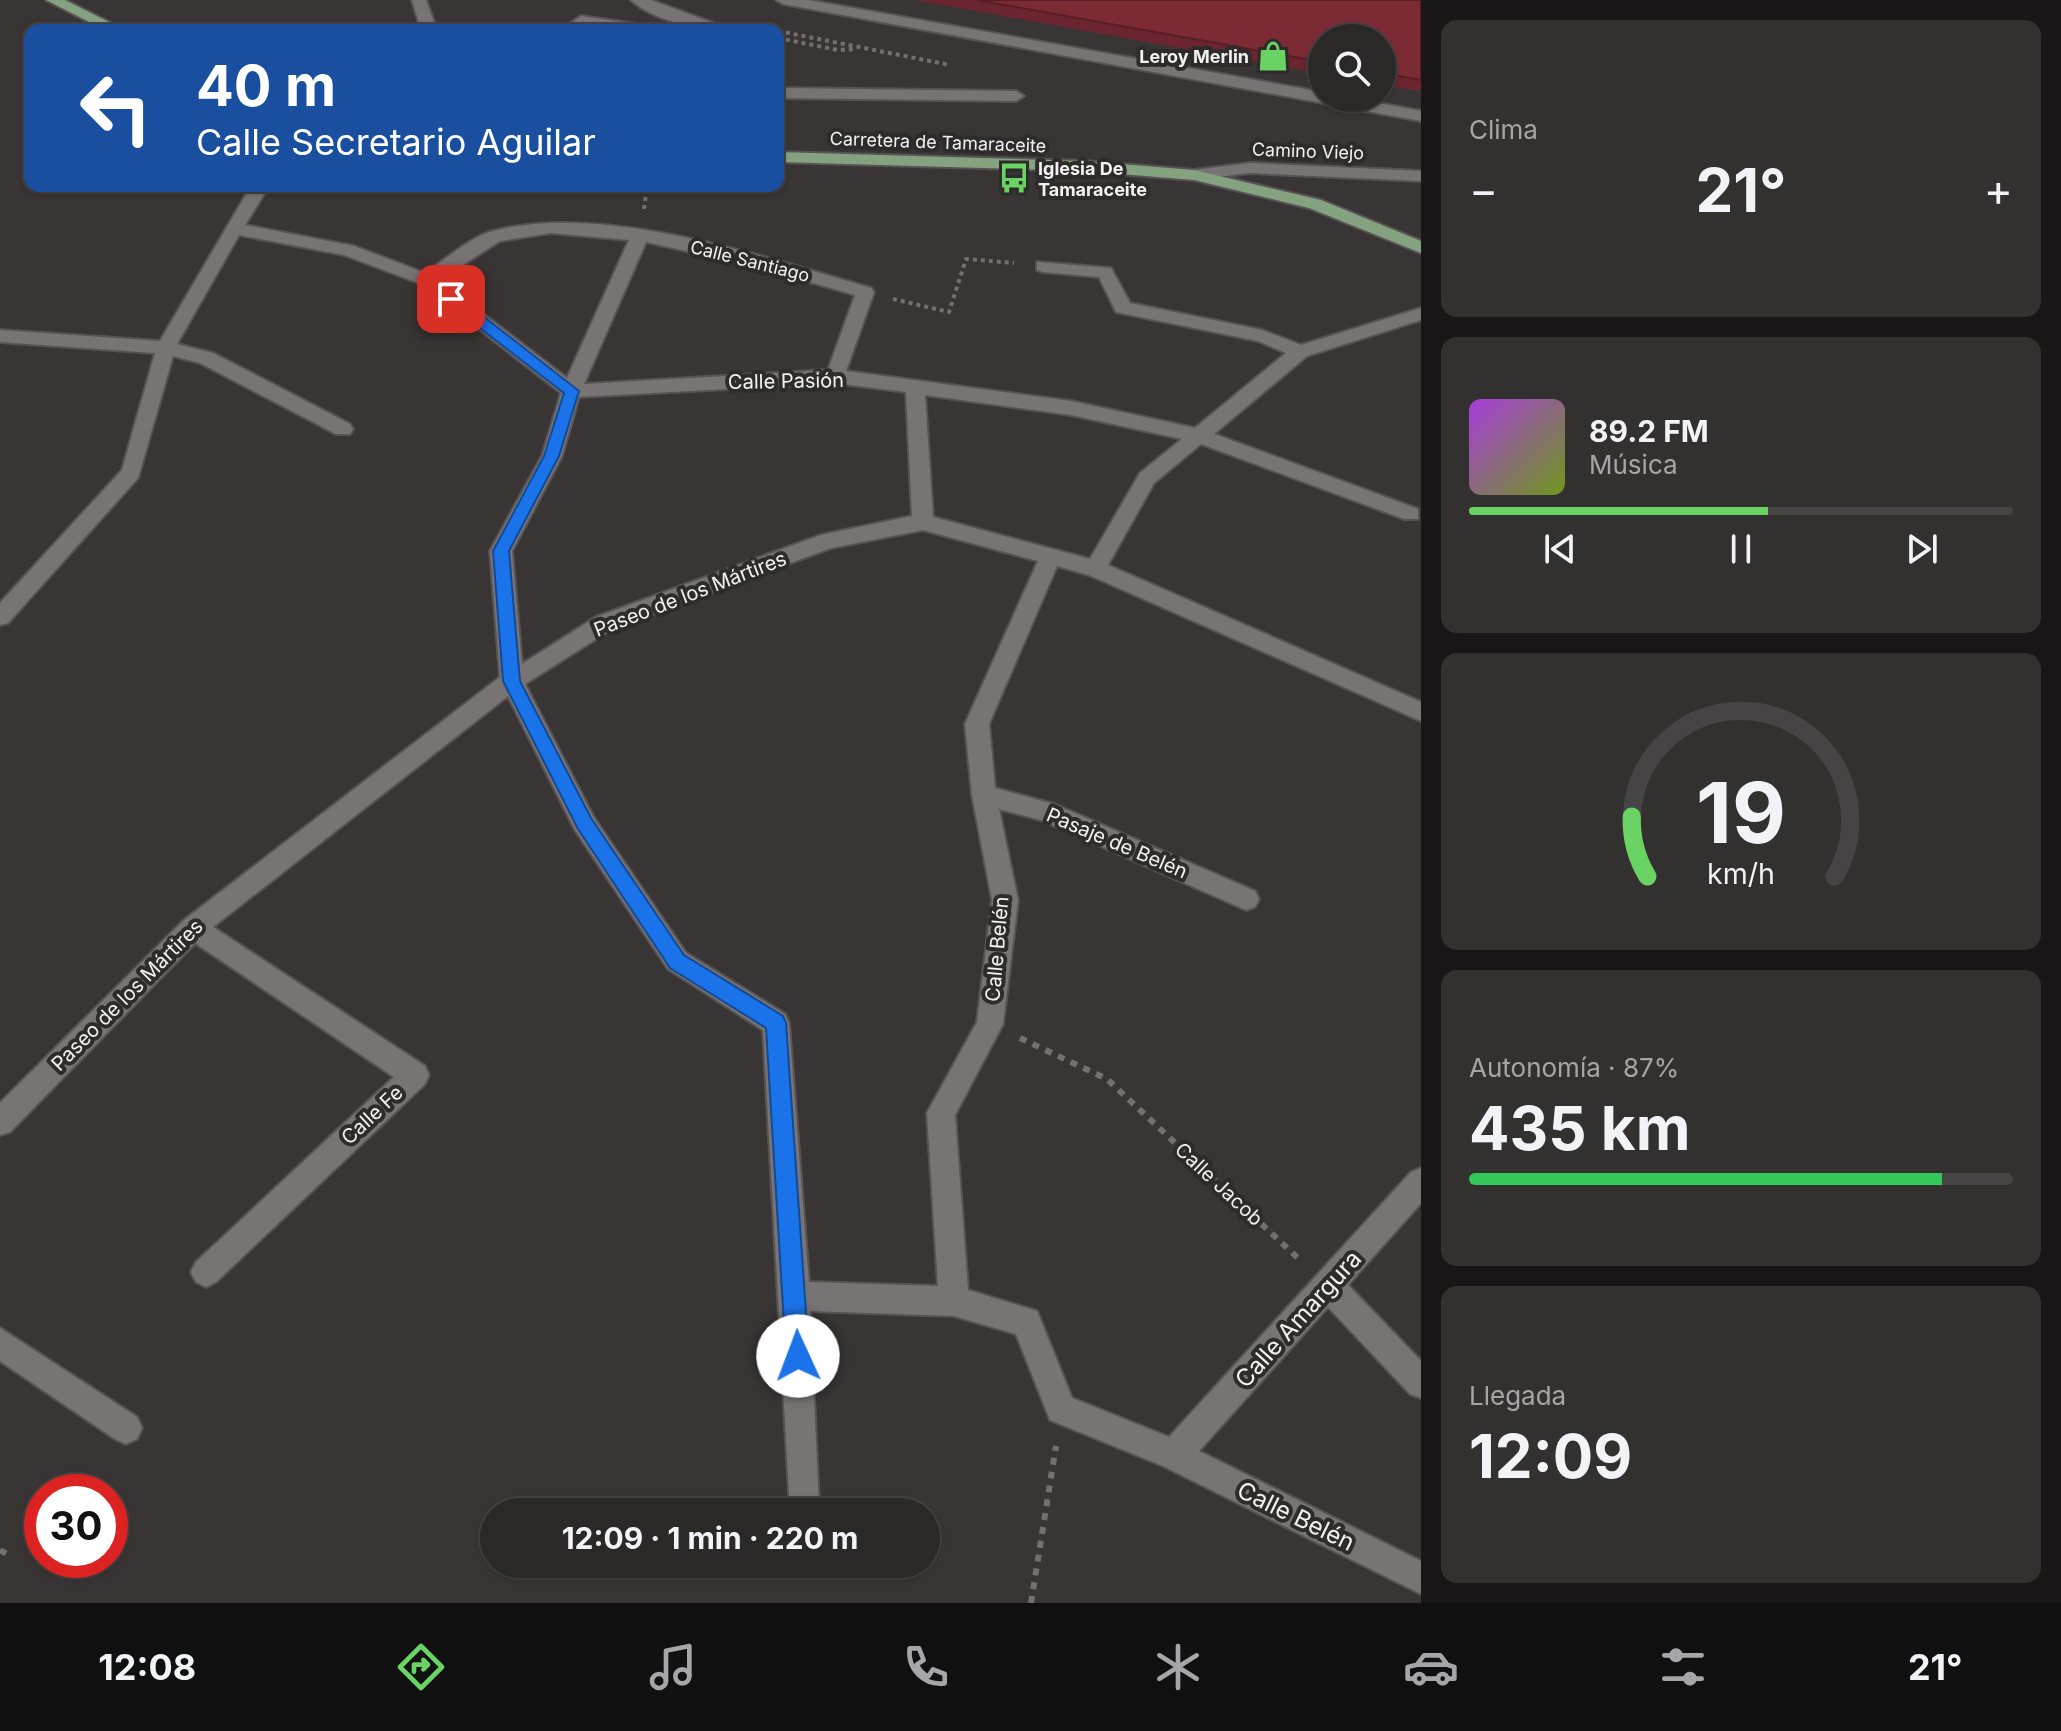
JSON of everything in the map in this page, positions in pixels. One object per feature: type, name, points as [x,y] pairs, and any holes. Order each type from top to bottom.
[{"type":"main road","points":[[53,0],[104,24]]},
{"type":"main road","name":"Carretera de Tamaraceite","points":[[784,157],[1084,166],[1194,175],[1315,204],[1421,247]]},
{"type":"street","points":[[419,0],[427,24]]},
{"type":"street","points":[[638,0],[703,24]]},
{"type":"street","points":[[783,0],[1308,95]]},
{"type":"street","points":[[577,24],[581,21],[602,24]]},
{"type":"street","points":[[784,93],[1016,96]]},
{"type":"street","points":[[1396,111],[1421,116]]},
{"type":"street","name":"Camino Viejo","points":[[1194,175],[1250,168],[1421,176]]},
{"type":"street","points":[[0,617],[131,473],[166,348],[183,313],[257,192]]},
{"type":"street","name":"Calle Santiago","points":[[427,280],[495,236],[551,228],[640,235],[761,262],[865,292]]},
{"type":"street","points":[[237,229],[348,250],[427,280],[571,391]]},
{"type":"street","points":[[640,235],[618,292],[571,391],[552,456],[501,551],[512,681],[584,823],[677,961],[776,1023],[795,1296],[803,1498]]},
{"type":"street","points":[[1043,266],[1105,272],[1123,308],[1262,336],[1300,352]]},
{"type":"street","points":[[835,376],[865,292]]},
{"type":"street","points":[[1095,568],[1147,478],[1300,352],[1421,314]]},
{"type":"street","points":[[0,336],[166,348],[206,358],[343,429]]},
{"type":"street","name":"Calle Pasión","points":[[571,391],[835,376],[1071,408],[1197,435],[1411,514]]},
{"type":"street","points":[[915,389],[923,522]]},
{"type":"street","name":"Paseo de los Mártires","points":[[0,1122],[193,928],[512,681],[604,623],[828,541],[923,522],[1052,554],[1095,568],[1421,712]]},
{"type":"street","name":"Calle Belén","points":[[954,1301],[941,1113],[990,1024],[1005,900],[984,795],[977,724],[1052,554]]},
{"type":"street","name":"Pasaje de Belén","points":[[984,795],[1045,811],[1246,899]]},
{"type":"street","name":"Calle Fe","points":[[193,928],[415,1075],[206,1272]]},
{"type":"street","name":"Calle Amargura","points":[[1174,1455],[1421,1182]]},
{"type":"street","points":[[1328,1286],[1421,1383]]},
{"type":"street","points":[[795,1296],[954,1301],[1026,1322],[1061,1409]]},
{"type":"street","points":[[0,1343],[126,1428]]},
{"type":"street","name":"Calle Belén","points":[[1061,1409],[1174,1455],[1421,1578]]},
{"type":"path","points":[[784,32],[953,66]]},
{"type":"path","points":[[784,39],[838,50],[866,48]]},
{"type":"path","points":[[865,292],[949,312],[966,259],[1043,266]]},
{"type":"path","name":"Calle Jacob","points":[[990,1024],[1107,1079],[1328,1286]]},
{"type":"path","points":[[1031,1603],[1061,1409]]},
{"type":"building","name":"Leroy Merlin","points":[[977,0],[1421,0],[1421,80],[1396,76],[1396,24],[1308,24],[1308,59]]},
{"type":"place","name":"Leroy Merlin","points":[[1273,56]]},
{"type":"place","name":"Iglesia De Tamaraceite","points":[[1014,178]]},
{"type":"route","points":[[451,299],[571,391],[552,456],[501,551],[512,681],[584,823],[677,961],[776,1023],[798,1356]]}]
